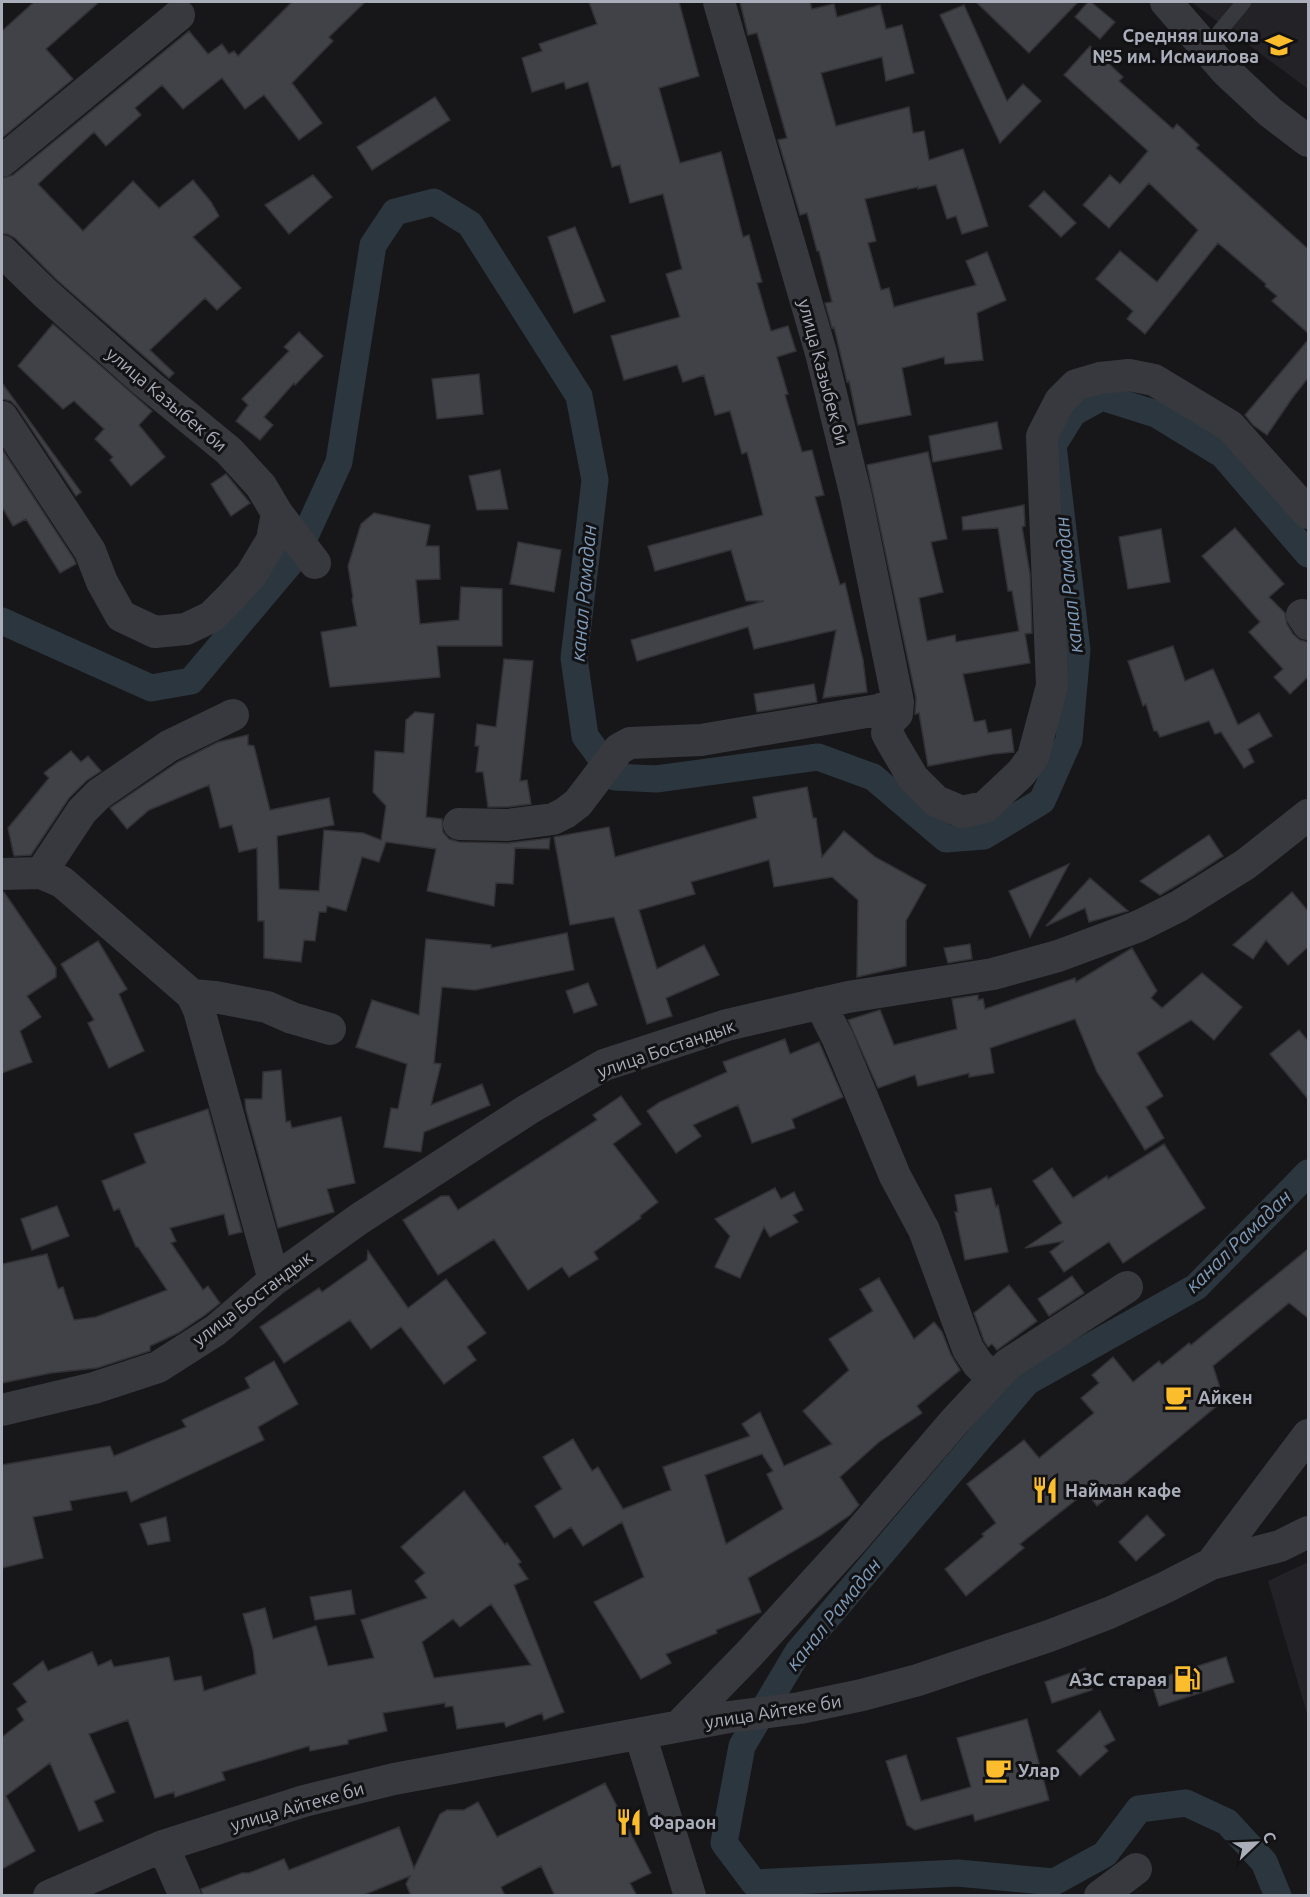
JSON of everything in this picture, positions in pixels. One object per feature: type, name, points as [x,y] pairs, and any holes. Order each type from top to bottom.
[{"type":"street","name":"улица Казыбек би","points":[[719,2],[821,352],[856,495],[898,702]]},
{"type":"street","points":[[1166,2],[1213,41],[1226,71],[1270,112],[1308,141]]},
{"type":"street","points":[[2,161],[179,15]]},
{"type":"street","name":"улица Казыбек би","points":[[2,250],[45,293],[137,375],[229,451],[261,486],[284,523],[315,563]]},
{"type":"street","points":[[459,824],[508,825],[553,819],[578,803],[619,749],[630,743],[701,740],[878,710],[898,702],[897,714],[889,722],[888,733],[913,778],[936,801],[962,812],[985,807],[1021,773],[1033,757],[1052,686],[1042,436],[1060,401],[1076,385],[1100,378],[1129,375],[1154,380],[1230,426],[1308,513]]},
{"type":"street","points":[[2,417],[85,543],[102,582],[121,616],[155,632],[186,629],[211,617],[251,574],[284,523]]},
{"type":"street","points":[[40,873],[82,811],[99,794],[169,746],[232,715]]},
{"type":"street","name":"улица Бостандык","points":[[2,1410],[94,1388],[158,1366],[216,1330],[273,1280],[359,1219],[527,1110],[604,1065],[727,1026],[820,1003],[993,974],[1058,956],[1139,926],[1179,906],[1246,864],[1308,815]]},
{"type":"street","points":[[2,874],[40,873],[62,882],[192,995],[199,1010],[273,1280]]},
{"type":"street","points":[[192,995],[267,1007],[292,1018],[330,1029]]},
{"type":"street","points":[[820,1003],[838,1039],[895,1176],[924,1230],[968,1349],[978,1364],[994,1379]]},
{"type":"street","points":[[679,1726],[749,1654],[845,1549],[954,1422],[1008,1364],[1126,1287]]},
{"type":"street","name":"улица Айтеке би","points":[[49,1896],[163,1846],[304,1801],[394,1779],[729,1717],[800,1708],[862,1695],[918,1680],[1049,1636],[1109,1613],[1211,1564],[1308,1435]]},
{"type":"street","points":[[1211,1564],[1280,1546],[1308,1532]]},
{"type":"street","points":[[640,1734],[690,1896]]},
{"type":"street","points":[[163,1846],[185,1896]]},
{"type":"street","points":[[1100,1896],[1136,1869]]},
{"type":"lane","points":[[1213,41],[1244,2]]},
{"type":"shaded area","name":"Средняя школа №5 им. Исмаилова","points":[[1191,2],[1308,2],[1308,89]]},
{"type":"shaded area","points":[[1308,1562],[1308,1717],[1268,1581]]},
{"type":"building","points":[[34,2],[99,2],[46,49],[73,79],[2,138],[2,31]]},
{"type":"building","points":[[292,2],[365,2],[329,37],[333,41],[292,83],[322,123],[299,140],[264,95],[245,109],[222,78],[183,109],[162,85],[135,108],[141,115],[106,146],[94,132],[38,184],[83,231],[133,181],[159,208],[193,180],[211,202],[219,216],[193,237],[241,288],[217,310],[205,298],[150,350],[174,373],[169,378],[57,280],[15,238],[2,234],[2,178],[13,175],[189,31],[208,54],[222,44],[229,54],[234,51],[238,56]]},
{"type":"building","points":[[589,2],[679,2],[699,76],[659,88],[680,163],[721,152],[743,237],[749,235],[762,282],[757,283],[771,331],[788,326],[796,351],[777,357],[788,394],[785,395],[802,452],[812,450],[824,495],[815,497],[840,585],[845,583],[863,660],[867,692],[823,698],[836,630],[754,649],[748,627],[637,661],[631,640],[764,601],[746,601],[731,550],[655,571],[648,546],[763,515],[747,452],[742,454],[730,411],[715,415],[704,375],[683,382],[677,365],[624,380],[611,336],[680,317],[666,274],[682,269],[663,194],[630,203],[620,165],[612,167],[588,82],[566,89],[564,82],[532,92],[522,58],[542,51],[539,44],[597,24]]},
{"type":"building","points":[[740,2],[810,2],[812,9],[834,4],[837,17],[880,5],[886,29],[902,25],[914,73],[886,81],[882,57],[821,73],[836,126],[909,107],[913,133],[924,131],[929,160],[963,149],[988,226],[962,234],[956,216],[947,219],[936,185],[865,199],[876,241],[868,243],[881,290],[889,288],[894,307],[976,285],[966,261],[987,252],[1006,300],[977,313],[983,360],[945,364],[944,357],[902,368],[911,415],[858,425],[849,381],[847,382],[834,327],[832,328],[825,303],[832,302],[819,251],[817,251],[807,213],[800,215],[778,140],[787,138],[757,33],[748,35]]},
{"type":"building","points":[[976,2],[1078,2],[1029,53]]},
{"type":"building","points":[[1088,2],[1115,22],[1100,39],[1075,17]]},
{"type":"building","points":[[964,5],[1007,101],[1023,84],[1041,101],[1000,143],[940,15]]},
{"type":"building","points":[[1090,46],[1123,77],[1119,81],[1173,129],[1177,124],[1199,145],[1196,148],[1308,249],[1308,333],[1272,301],[1277,296],[1265,286],[1266,284],[1218,243],[1145,334],[1127,319],[1133,311],[1096,279],[1120,251],[1157,282],[1198,230],[1149,183],[1109,228],[1083,205],[1110,175],[1120,184],[1148,151],[1064,75]]},
{"type":"building","points":[[435,97],[450,120],[372,170],[357,147]]},
{"type":"building","points":[[313,175],[332,197],[289,234],[265,205]]},
{"type":"building","points":[[1044,191],[1076,223],[1061,237],[1029,206]]},
{"type":"building","points":[[575,227],[605,301],[574,313],[548,237]]},
{"type":"building","points":[[53,324],[152,411],[139,425],[165,457],[131,486],[110,460],[113,457],[95,439],[104,429],[74,401],[63,409],[18,366]]},
{"type":"building","points":[[299,332],[323,356],[295,385],[294,383],[264,417],[273,425],[260,440],[236,421],[248,405],[242,399],[289,351],[284,347]]},
{"type":"building","points":[[1308,340],[1308,378],[1267,435],[1253,425],[1245,415]]},
{"type":"building","points":[[479,374],[483,414],[437,419],[432,379]]},
{"type":"building","points":[[2,383],[81,492],[76,496],[17,407],[11,401],[2,399]]},
{"type":"building","points":[[997,422],[1002,449],[933,462],[929,436]]},
{"type":"building","points":[[2,449],[74,559],[76,564],[60,573],[26,519],[13,526],[2,507]]},
{"type":"building","points":[[928,452],[947,539],[931,542],[943,592],[919,598],[927,641],[955,635],[956,642],[1019,631],[1012,591],[1008,591],[998,528],[963,530],[962,517],[1024,505],[1025,526],[1022,527],[1030,574],[1032,633],[1025,634],[1030,663],[963,674],[974,722],[985,720],[988,733],[1011,729],[1014,752],[928,766],[919,713],[915,714],[916,698],[867,465]]},
{"type":"building","points":[[500,470],[508,509],[477,510],[469,476]]},
{"type":"building","points":[[226,474],[250,503],[231,516],[211,484]]},
{"type":"building","points":[[374,513],[430,525],[426,546],[439,546],[440,579],[416,580],[420,624],[459,620],[461,587],[502,589],[502,646],[437,646],[440,677],[330,687],[321,632],[357,626],[348,566],[361,524]]},
{"type":"building","points":[[1235,528],[1284,584],[1269,597],[1285,613],[1287,624],[1293,634],[1300,640],[1308,642],[1308,677],[1290,694],[1274,677],[1283,669],[1249,632],[1260,622],[1202,556]]},
{"type":"building","points":[[1161,529],[1170,582],[1128,589],[1119,537]]},
{"type":"building","points":[[518,542],[561,550],[554,592],[510,584]]},
{"type":"building","points":[[1173,646],[1185,681],[1213,669],[1238,725],[1259,713],[1272,736],[1248,749],[1254,762],[1244,768],[1221,732],[1215,734],[1209,721],[1160,737],[1157,731],[1154,731],[1146,704],[1143,706],[1128,661]]},
{"type":"building","points":[[504,659],[533,661],[520,781],[527,780],[531,804],[488,807],[483,772],[476,772],[479,746],[475,746],[477,724],[496,727]]},
{"type":"building","points":[[814,684],[817,702],[757,712],[754,694]]},
{"type":"building","points":[[415,712],[434,714],[426,817],[442,819],[443,832],[449,839],[459,842],[508,843],[550,838],[549,849],[515,848],[513,884],[496,883],[494,906],[427,891],[436,849],[386,842],[379,862],[362,857],[346,911],[327,906],[326,912],[319,912],[315,941],[304,940],[301,962],[264,958],[264,921],[258,921],[257,848],[239,852],[232,825],[220,828],[209,785],[149,810],[127,829],[110,808],[178,762],[218,742],[248,735],[248,745],[254,746],[270,810],[329,798],[334,825],[277,836],[279,889],[319,891],[324,830],[363,833],[381,840],[386,806],[373,792],[375,751],[404,753],[406,720]]},
{"type":"building","points":[[71,751],[81,762],[88,756],[101,771],[86,781],[69,798],[31,855],[14,856],[8,828],[49,778],[44,773]]},
{"type":"building","points":[[807,787],[813,818],[816,818],[822,857],[844,831],[875,857],[926,885],[906,921],[906,966],[857,977],[858,900],[832,877],[774,887],[769,860],[691,882],[695,894],[639,910],[657,969],[704,945],[719,975],[666,998],[672,1016],[647,1024],[614,917],[570,925],[554,837],[609,827],[615,857],[757,818],[753,797]]},
{"type":"building","points":[[1209,835],[1223,856],[1160,895],[1140,881]]},
{"type":"building","points":[[1069,864],[1030,937],[1009,891]]},
{"type":"building","points":[[1090,878],[1128,911],[1089,922],[1085,908],[1046,926]]},
{"type":"building","points":[[2,892],[56,968],[56,977],[27,996],[41,1017],[20,1031],[32,1062],[2,1073]]},
{"type":"building","points":[[1292,892],[1308,911],[1308,947],[1288,965],[1266,940],[1253,959],[1233,945]]},
{"type":"building","points":[[567,933],[574,970],[475,990],[442,987],[434,1063],[441,1064],[431,1105],[482,1084],[490,1105],[424,1132],[421,1152],[384,1147],[391,1108],[398,1109],[407,1064],[356,1047],[372,1000],[419,1015],[426,939],[491,945],[491,948]]},
{"type":"building","points":[[98,941],[127,989],[119,994],[144,1051],[109,1068],[88,1023],[94,1020],[61,964]]},
{"type":"building","points":[[970,944],[972,959],[948,963],[944,948]]},
{"type":"building","points":[[1132,948],[1157,991],[1151,998],[1162,1008],[1202,973],[1242,1007],[1214,1040],[1191,1020],[1137,1053],[1163,1096],[1146,1107],[1164,1138],[1145,1150],[1097,1072],[1075,1019],[990,1048],[994,1073],[969,1077],[969,1073],[918,1086],[915,1075],[878,1088],[848,1020],[880,1010],[894,1045],[957,1029],[952,999],[978,995],[978,1000],[983,999],[985,1009],[1075,978],[1076,982]]},
{"type":"building","points":[[588,983],[597,1005],[574,1013],[566,991]]},
{"type":"building","points":[[1299,1030],[1308,1041],[1308,1099],[1270,1054]]},
{"type":"building","points":[[785,1039],[790,1054],[819,1042],[843,1097],[792,1119],[795,1128],[752,1143],[738,1105],[693,1125],[701,1136],[676,1153],[647,1111],[660,1102],[727,1072],[723,1062]]},
{"type":"building","points":[[281,1070],[286,1122],[290,1121],[292,1128],[341,1117],[355,1183],[327,1189],[334,1212],[278,1228],[245,1099],[262,1099],[263,1072]]},
{"type":"building","points":[[621,1096],[641,1124],[613,1144],[658,1202],[640,1216],[641,1218],[594,1252],[598,1259],[569,1277],[562,1267],[528,1290],[494,1239],[438,1275],[403,1220],[441,1196],[449,1196],[458,1210],[597,1120],[593,1115]]},
{"type":"building","points":[[208,1109],[242,1232],[229,1235],[224,1214],[170,1228],[176,1241],[171,1243],[203,1290],[208,1286],[220,1303],[178,1333],[150,1346],[150,1351],[97,1368],[51,1373],[2,1383],[2,1264],[47,1254],[58,1289],[63,1287],[74,1320],[96,1317],[167,1290],[136,1247],[119,1208],[114,1211],[102,1181],[146,1163],[134,1134]]},
{"type":"building","points":[[1164,1144],[1205,1208],[1123,1263],[1109,1242],[1064,1272],[1050,1252],[1064,1241],[1025,1248],[1062,1223],[1033,1181],[1052,1168],[1073,1198]]},
{"type":"building","points":[[775,1188],[781,1199],[794,1192],[803,1210],[793,1215],[798,1222],[770,1237],[764,1227],[740,1278],[715,1267],[730,1236],[715,1219]]},
{"type":"building","points":[[991,1188],[996,1207],[998,1205],[1008,1252],[965,1260],[955,1212],[958,1212],[955,1195]]},
{"type":"building","points":[[57,1206],[69,1236],[32,1250],[21,1219]]},
{"type":"building","points":[[1308,1249],[1308,1318],[1289,1303],[1213,1366],[1224,1400],[1097,1506],[1086,1492],[1020,1544],[1024,1548],[966,1596],[945,1569],[996,1523],[967,1484],[1024,1440],[1039,1458],[1094,1413],[1081,1398],[1099,1383],[1092,1375],[1113,1357],[1133,1382],[1159,1361],[1162,1365],[1189,1343],[1191,1345]]},
{"type":"building","points":[[368,1251],[408,1308],[446,1279],[486,1333],[467,1347],[476,1360],[444,1384],[401,1327],[371,1349],[350,1320],[284,1363],[260,1327],[319,1288],[322,1292],[367,1260]]},
{"type":"building","points":[[1072,1276],[1084,1293],[1049,1316],[1038,1299]]},
{"type":"building","points":[[879,1278],[914,1339],[934,1322],[942,1332],[960,1370],[917,1406],[922,1413],[879,1442],[840,1477],[859,1505],[850,1515],[748,1578],[761,1612],[666,1654],[671,1663],[641,1679],[594,1602],[644,1577],[622,1522],[583,1546],[571,1527],[554,1538],[535,1506],[562,1489],[543,1457],[573,1439],[592,1471],[598,1467],[623,1509],[671,1490],[663,1467],[750,1436],[742,1424],[760,1412],[784,1466],[832,1444],[803,1411],[849,1370],[829,1339],[873,1311],[860,1289]],"holes":[[[762,1454],[773,1471],[767,1474],[783,1509],[726,1544],[705,1475]]]},
{"type":"building","points":[[1009,1285],[1037,1321],[997,1350],[992,1344],[988,1347],[984,1341],[974,1313]]},
{"type":"building","points":[[274,1361],[298,1404],[258,1427],[264,1440],[131,1502],[127,1491],[70,1501],[72,1510],[33,1517],[43,1558],[2,1568],[2,1465],[110,1446],[114,1456],[186,1427],[182,1420],[250,1388],[245,1378]]},
{"type":"building","points":[[464,1491],[505,1545],[507,1543],[521,1562],[518,1564],[528,1579],[514,1585],[564,1712],[544,1720],[542,1713],[506,1727],[504,1722],[457,1729],[453,1706],[445,1707],[445,1703],[383,1713],[387,1731],[348,1740],[348,1744],[310,1751],[309,1746],[222,1772],[225,1780],[175,1797],[174,1792],[155,1798],[128,1720],[89,1734],[115,1792],[94,1801],[103,1821],[79,1831],[50,1763],[6,1796],[35,1851],[2,1869],[2,1737],[24,1720],[17,1709],[27,1702],[13,1684],[43,1661],[48,1671],[92,1652],[98,1666],[111,1660],[114,1667],[169,1657],[174,1681],[201,1676],[204,1691],[256,1674],[253,1650],[243,1614],[265,1608],[273,1639],[316,1626],[328,1666],[374,1658],[361,1620],[427,1598],[415,1581],[425,1573],[401,1547]],"holes":[[[491,1604],[531,1665],[434,1678],[422,1642],[453,1619],[460,1627]]]},
{"type":"building","points":[[1147,1515],[1165,1535],[1136,1561],[1119,1542]]},
{"type":"building","points":[[166,1517],[170,1541],[148,1545],[140,1524]]},
{"type":"building","points":[[351,1590],[355,1614],[315,1620],[310,1597]]},
{"type":"building","points":[[1226,1657],[1234,1682],[1159,1706],[1151,1681]]},
{"type":"building","points":[[1085,1668],[1092,1690],[1052,1703],[1045,1682]]},
{"type":"building","points":[[1100,1711],[1115,1740],[1104,1746],[1108,1751],[1080,1776],[1057,1751]]},
{"type":"building","points":[[1027,1719],[1049,1800],[975,1821],[973,1814],[915,1830],[907,1825],[886,1761],[906,1755],[921,1801],[971,1787],[957,1738]]},
{"type":"building","points":[[605,1783],[651,1873],[630,1883],[637,1896],[555,1896],[541,1866],[501,1887],[505,1896],[411,1896],[406,1884],[410,1876],[361,1896],[203,1896],[201,1889],[284,1859],[289,1870],[399,1827],[414,1868],[440,1814],[447,1810],[464,1810],[478,1802],[497,1837]]},
{"type":"waterway","name":"канал Рамадан","points":[[2,621],[151,688],[191,681],[296,556],[339,462],[373,245],[395,212],[434,202],[470,224],[579,396],[595,480],[574,658],[585,736],[615,777],[656,779],[818,757],[873,777],[946,839],[984,836],[1042,801],[1069,740],[1077,650],[1053,445],[1073,413],[1102,397],[1156,414],[1223,455],[1308,554]]},
{"type":"waterway","name":"канал Рамадан","points":[[1278,1896],[1264,1862],[1227,1822],[1186,1803],[1139,1809],[1105,1854],[1054,1882],[958,1873],[754,1883],[724,1843],[742,1746],[798,1652],[1027,1382],[1196,1287],[1308,1173]]},
{"type":"place","name":"Средняя школа №5 им. Исмаилова","points":[[1279,45]]},
{"type":"place","name":"Айкен","points":[[1178,1397]]},
{"type":"place","name":"Найман кафе","points":[[1045,1490]]},
{"type":"place","name":"АЗС старая","points":[[1187,1679]]},
{"type":"place","name":"Улар","points":[[998,1770]]},
{"type":"place","name":"Фараон","points":[[629,1822]]}]
